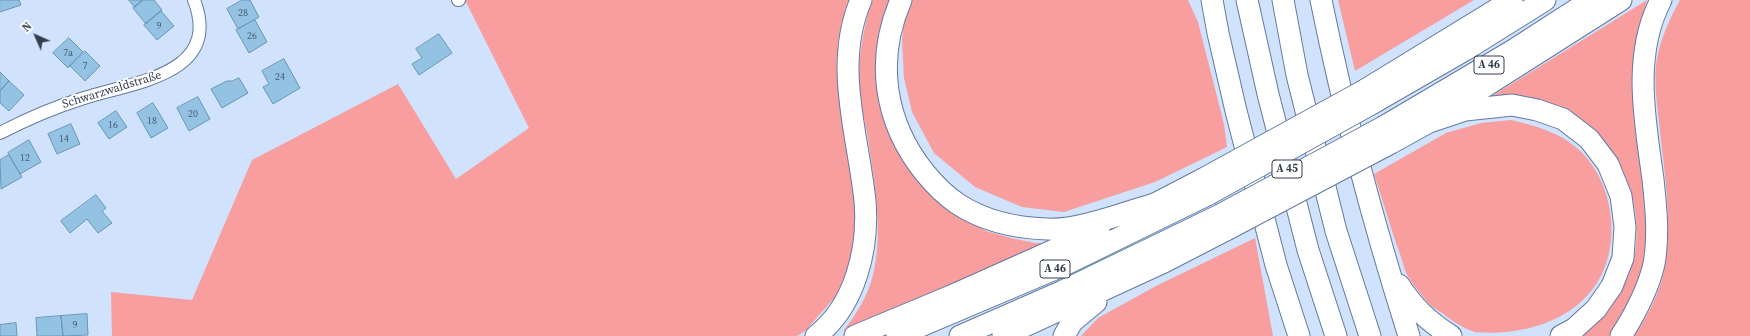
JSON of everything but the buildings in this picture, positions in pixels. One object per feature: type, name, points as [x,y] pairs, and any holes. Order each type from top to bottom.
[{"type":"highway","points":[[816,336],[836,316],[850,295],[858,274],[864,239],[865,202],[850,110],[847,71],[850,42],[857,10],[861,0]]},
{"type":"highway","points":[[901,0],[889,38],[886,67],[889,100],[898,131],[912,156],[933,183],[958,204],[990,220],[1019,227],[1049,230],[1082,225],[1161,202],[1206,186]]},
{"type":"highway","points":[[1203,0],[1218,33]]},
{"type":"highway","points":[[1212,0],[1236,111],[1276,265],[1299,336]]},
{"type":"highway","name":"A 45","points":[[1247,0],[1268,94],[1308,250],[1336,336]]},
{"type":"highway","name":"A 45","points":[[1283,0],[1297,75],[1336,232],[1370,336]]},
{"type":"highway","points":[[1321,0],[1333,58],[1388,271],[1409,336]]},
{"type":"highway","points":[[1369,96],[1417,58],[1504,0]]},
{"type":"highway","points":[[1417,58],[1512,0]]},
{"type":"highway","name":"A 46","points":[[897,336],[1062,266],[1369,96],[1465,50],[1545,0]]},
{"type":"highway","name":"A 46","points":[[960,336],[1223,222],[1388,134],[1591,0]]},
{"type":"highway","points":[[1429,122],[1622,0]]},
{"type":"highway","points":[[1621,336],[1647,287],[1654,264],[1657,219],[1644,110],[1644,73],[1646,44],[1656,10],[1661,0]]},
{"type":"highway","points":[[1388,134],[1465,110],[1512,105],[1537,110],[1563,119],[1589,139],[1608,164],[1621,196],[1625,227],[1623,258],[1612,286],[1596,309],[1574,329],[1561,336]]},
{"type":"highway","points":[[855,336],[951,296],[1161,202]]},
{"type":"highway","points":[[1064,336],[1072,322],[1095,302],[1164,262],[1223,222]]},
{"type":"highway","points":[[1003,336],[1164,262]]},
{"type":"highway","points":[[1276,265],[1286,336]]},
{"type":"highway","points":[[1388,271],[1412,304],[1429,321],[1451,336]]},
{"type":"street","name":"Schwarzwaldstraße","points":[[0,133],[55,108],[160,76],[175,69],[194,48],[200,29],[199,16],[194,0]]},
{"type":"shaded area","points":[[465,0],[851,0],[849,159],[857,217],[850,266],[836,296],[805,331],[797,336],[112,336],[111,292],[192,300],[252,160],[398,84],[456,179],[529,128]]},
{"type":"shaded area","points":[[873,0],[891,0],[878,83],[960,217],[986,231],[1011,238],[1035,243],[1053,243],[843,331],[857,312],[871,283],[878,240],[877,204],[859,73],[864,31],[869,7]]},
{"type":"shaded area","points":[[912,0],[1188,0],[1198,22],[1224,124],[1227,147],[1155,182],[1064,212],[1022,207],[975,187],[934,153],[912,112],[904,78],[902,40],[905,14]]},
{"type":"shaded area","points":[[1338,0],[1474,0],[1355,71]]},
{"type":"shaded area","points":[[1647,0],[1634,50],[1633,88],[1643,169],[1649,237],[1643,267],[1635,293],[1611,336],[1578,336],[1594,324],[1614,303],[1624,286],[1634,260],[1636,222],[1634,202],[1628,183],[1610,150],[1594,135],[1489,98]]},
{"type":"shaded area","points":[[1680,0],[1750,0],[1750,336],[1634,336],[1654,302],[1662,279],[1666,260],[1668,221],[1666,181],[1655,72],[1657,56],[1662,40],[1668,23]]},
{"type":"shaded area","points":[[1511,120],[1554,133],[1570,142],[1589,161],[1599,177],[1606,194],[1612,231],[1610,249],[1605,267],[1597,283],[1574,308],[1560,317],[1544,324],[1510,332],[1475,332],[1466,329],[1431,305],[1407,275],[1374,174],[1446,133],[1481,123]]},
{"type":"shaded area","points":[[1255,238],[1273,336],[1081,336],[1098,318],[1156,286]]}]
